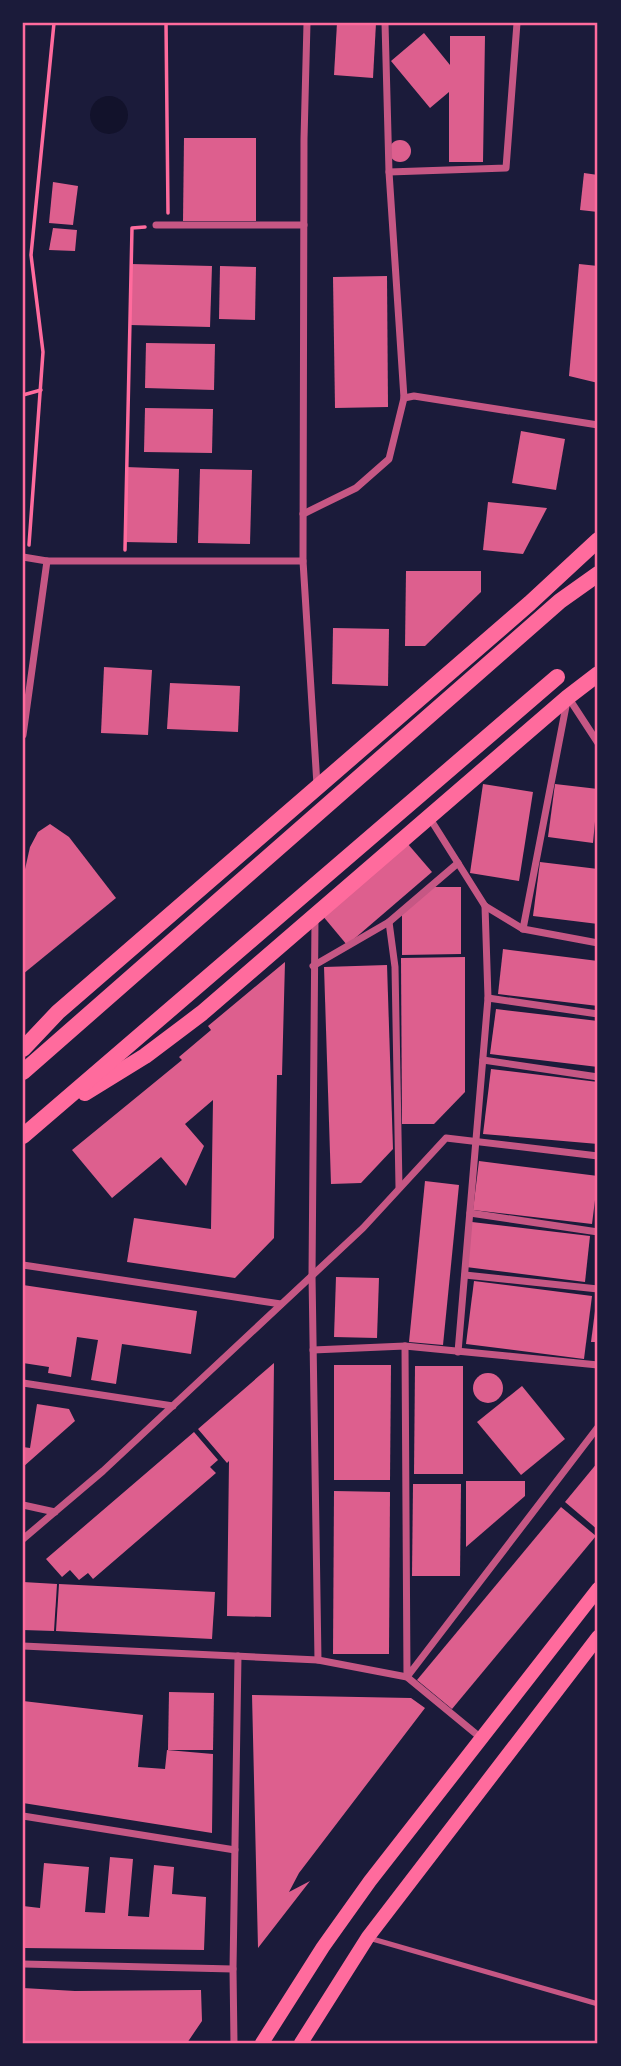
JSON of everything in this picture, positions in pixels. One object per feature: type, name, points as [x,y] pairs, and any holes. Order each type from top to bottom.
[{"type":"main road","points":[[582,555],[598,533]]},
{"type":"main road","points":[[23,1049],[30,1032],[317,788],[598,540]]},
{"type":"main road","points":[[23,1072],[560,601],[598,574]]},
{"type":"main road","points":[[52,1112],[110,1079],[176,1034],[598,674]]},
{"type":"main road","points":[[23,1136],[556,677]]},
{"type":"main road","points":[[262,2043],[323,1947],[370,1881],[598,1589]]},
{"type":"main road","points":[[300,2043],[369,1937],[598,1637]]},
{"type":"street","points":[[307,23],[303,561],[317,788]]},
{"type":"street","points":[[303,514],[356,488],[389,459],[404,398],[389,172],[385,23]]},
{"type":"street","points":[[389,172],[506,168],[517,23]]},
{"type":"street","points":[[156,225],[304,225]]},
{"type":"street","points":[[404,398],[414,396],[598,425]]},
{"type":"street","points":[[25,557],[47,561],[303,561]]},
{"type":"street","points":[[23,735],[47,561]]},
{"type":"street","points":[[568,697],[598,743]]},
{"type":"street","points":[[523,929],[568,697]]},
{"type":"street","points":[[429,817],[485,906],[523,929],[598,943]]},
{"type":"street","points":[[313,966],[389,922],[458,863]]},
{"type":"street","points":[[458,1352],[488,998],[485,906]]},
{"type":"street","points":[[315,915],[312,1275],[318,1660]]},
{"type":"street","points":[[389,922],[395,967],[399,1187]]},
{"type":"street","points":[[488,998],[598,1014]]},
{"type":"street","points":[[483,1060],[598,1077]]},
{"type":"street","points":[[23,1539],[103,1471],[363,1228],[446,1138],[598,1156]]},
{"type":"street","points":[[470,1213],[598,1232]]},
{"type":"street","points":[[23,1265],[282,1304]]},
{"type":"street","points":[[465,1275],[598,1289]]},
{"type":"street","points":[[313,1350],[405,1346],[598,1365]]},
{"type":"street","points":[[405,1346],[407,1677]]},
{"type":"street","points":[[23,1383],[173,1406]]},
{"type":"street","points":[[407,1677],[598,1427]]},
{"type":"street","points":[[23,1505],[55,1512]]},
{"type":"street","points":[[23,1646],[318,1660],[407,1677],[481,1738]]},
{"type":"street","points":[[234,2043],[238,1656]]},
{"type":"street","points":[[23,1816],[235,1850]]},
{"type":"street","points":[[23,1964],[233,1969]]},
{"type":"lane","points":[[369,1937],[598,2004]]},
{"type":"path","points":[[25,557],[43,352],[31,255],[54,23]]},
{"type":"path","points":[[125,561],[132,228],[168,225],[166,23]]},
{"type":"path","points":[[23,395],[41,390]]},
{"type":"shaded area","points":[[109,96],[123,101],[128,115],[123,129],[109,134],[95,129],[90,115],[95,101]]},
{"type":"building","points":[[337,23],[376,23],[373,78],[334,75]]},
{"type":"building","points":[[424,33],[450,65],[450,36],[485,36],[483,162],[449,162],[449,92],[430,108],[391,61]]},
{"type":"building","points":[[184,138],[256,138],[256,221],[183,221]]},
{"type":"building","points":[[400,140],[410,147],[411,151],[404,161],[400,162],[390,155],[389,151],[396,141]]},
{"type":"building","points":[[584,173],[598,175],[598,212],[580,210]]},
{"type":"building","points":[[53,182],[78,186],[73,225],[49,223]]},
{"type":"building","points":[[53,228],[77,230],[75,251],[49,250]]},
{"type":"building","points":[[131,264],[212,266],[210,327],[130,325]]},
{"type":"building","points":[[579,264],[598,266],[598,383],[569,376]]},
{"type":"building","points":[[220,266],[256,267],[255,320],[219,319]]},
{"type":"building","points":[[387,276],[388,407],[335,408],[333,277]]},
{"type":"building","points":[[146,343],[215,344],[214,390],[145,388]]},
{"type":"building","points":[[145,408],[213,409],[212,453],[144,452]]},
{"type":"building","points":[[521,431],[565,439],[556,490],[512,483]]},
{"type":"building","points":[[126,467],[179,469],[177,543],[124,542]]},
{"type":"building","points":[[200,469],[252,470],[250,544],[198,543]]},
{"type":"building","points":[[488,502],[547,508],[523,554],[483,550]]},
{"type":"building","points":[[406,571],[481,571],[481,592],[425,646],[405,646]]},
{"type":"building","points":[[333,628],[389,629],[388,686],[332,684]]},
{"type":"building","points":[[104,667],[152,670],[148,735],[101,733]]},
{"type":"building","points":[[170,683],[240,686],[238,732],[167,729]]},
{"type":"building","points":[[483,784],[533,792],[519,881],[470,873]]},
{"type":"building","points":[[555,784],[598,789],[593,843],[548,837]]},
{"type":"building","points":[[50,824],[69,837],[116,898],[23,974],[23,878],[30,847],[38,832]]},
{"type":"building","points":[[407,843],[432,872],[347,945],[322,915]]},
{"type":"building","points":[[540,862],[598,869],[598,924],[533,916]]},
{"type":"building","points":[[431,887],[461,887],[461,954],[402,955],[402,915]]},
{"type":"building","points":[[503,949],[598,961],[598,1006],[498,994]]},
{"type":"building","points":[[465,957],[465,1092],[434,1124],[402,1124],[401,958]]},
{"type":"building","points":[[285,962],[282,1075],[277,1075],[274,1238],[235,1278],[127,1262],[134,1218],[211,1229],[213,1100],[185,1124],[204,1146],[186,1186],[161,1157],[112,1198],[72,1150],[182,1060],[179,1057],[211,1030],[208,1026]]},
{"type":"building","points":[[387,965],[393,1149],[361,1183],[331,1184],[324,967]]},
{"type":"building","points":[[496,1009],[598,1021],[598,1067],[490,1054]]},
{"type":"building","points":[[491,1069],[598,1082],[598,1144],[483,1134]]},
{"type":"building","points":[[479,1161],[598,1176],[592,1224],[473,1210]]},
{"type":"building","points":[[425,1181],[459,1185],[443,1345],[409,1342]]},
{"type":"building","points":[[472,1222],[590,1236],[585,1282],[466,1267]]},
{"type":"building","points":[[336,1277],[379,1278],[377,1338],[334,1337]]},
{"type":"building","points":[[474,1281],[592,1296],[584,1359],[466,1344]]},
{"type":"building","points":[[23,1285],[197,1311],[191,1354],[122,1344],[116,1384],[91,1380],[98,1340],[77,1337],[71,1377],[48,1373],[49,1367],[23,1363]]},
{"type":"building","points":[[595,1311],[598,1311],[598,1342],[591,1342]]},
{"type":"building","points":[[274,1363],[271,1617],[227,1616],[229,1461],[227,1463],[198,1429]]},
{"type":"building","points":[[334,1365],[391,1365],[390,1480],[334,1480]]},
{"type":"building","points":[[415,1366],[463,1366],[463,1474],[414,1474]]},
{"type":"building","points":[[488,1373],[499,1377],[503,1388],[499,1399],[488,1403],[477,1399],[473,1388],[477,1377]]},
{"type":"building","points":[[522,1386],[565,1439],[521,1475],[477,1422]]},
{"type":"building","points":[[37,1404],[69,1409],[75,1421],[23,1467],[23,1447],[30,1448]]},
{"type":"building","points":[[194,1432],[218,1460],[210,1467],[216,1473],[93,1579],[88,1573],[79,1580],[70,1570],[62,1577],[46,1559]]},
{"type":"building","points":[[598,1462],[598,1530],[565,1502]]},
{"type":"building","points":[[466,1481],[525,1481],[525,1496],[466,1547]]},
{"type":"building","points":[[413,1484],[461,1484],[460,1576],[412,1576]]},
{"type":"building","points":[[334,1491],[390,1492],[389,1654],[333,1654]]},
{"type":"building","points":[[561,1507],[596,1536],[452,1709],[417,1680]]},
{"type":"building","points":[[23,1582],[57,1584],[54,1631],[23,1630]]},
{"type":"building","points":[[59,1584],[215,1592],[212,1639],[56,1631]]},
{"type":"building","points":[[169,1692],[214,1693],[213,1750],[168,1750]]},
{"type":"building","points":[[252,1695],[411,1698],[425,1708],[299,1873],[289,1892],[310,1881],[258,1948]]},
{"type":"building","points":[[23,1701],[143,1715],[138,1767],[165,1769],[167,1750],[213,1754],[212,1833],[23,1803]]},
{"type":"building","points":[[110,1857],[133,1859],[128,1916],[149,1917],[154,1865],[174,1867],[172,1894],[206,1897],[204,1950],[23,1948],[23,1906],[40,1908],[44,1863],[89,1867],[85,1912],[105,1913]]},
{"type":"building","points":[[23,1988],[75,1991],[201,1990],[202,2021],[187,2043],[23,2043]]}]
